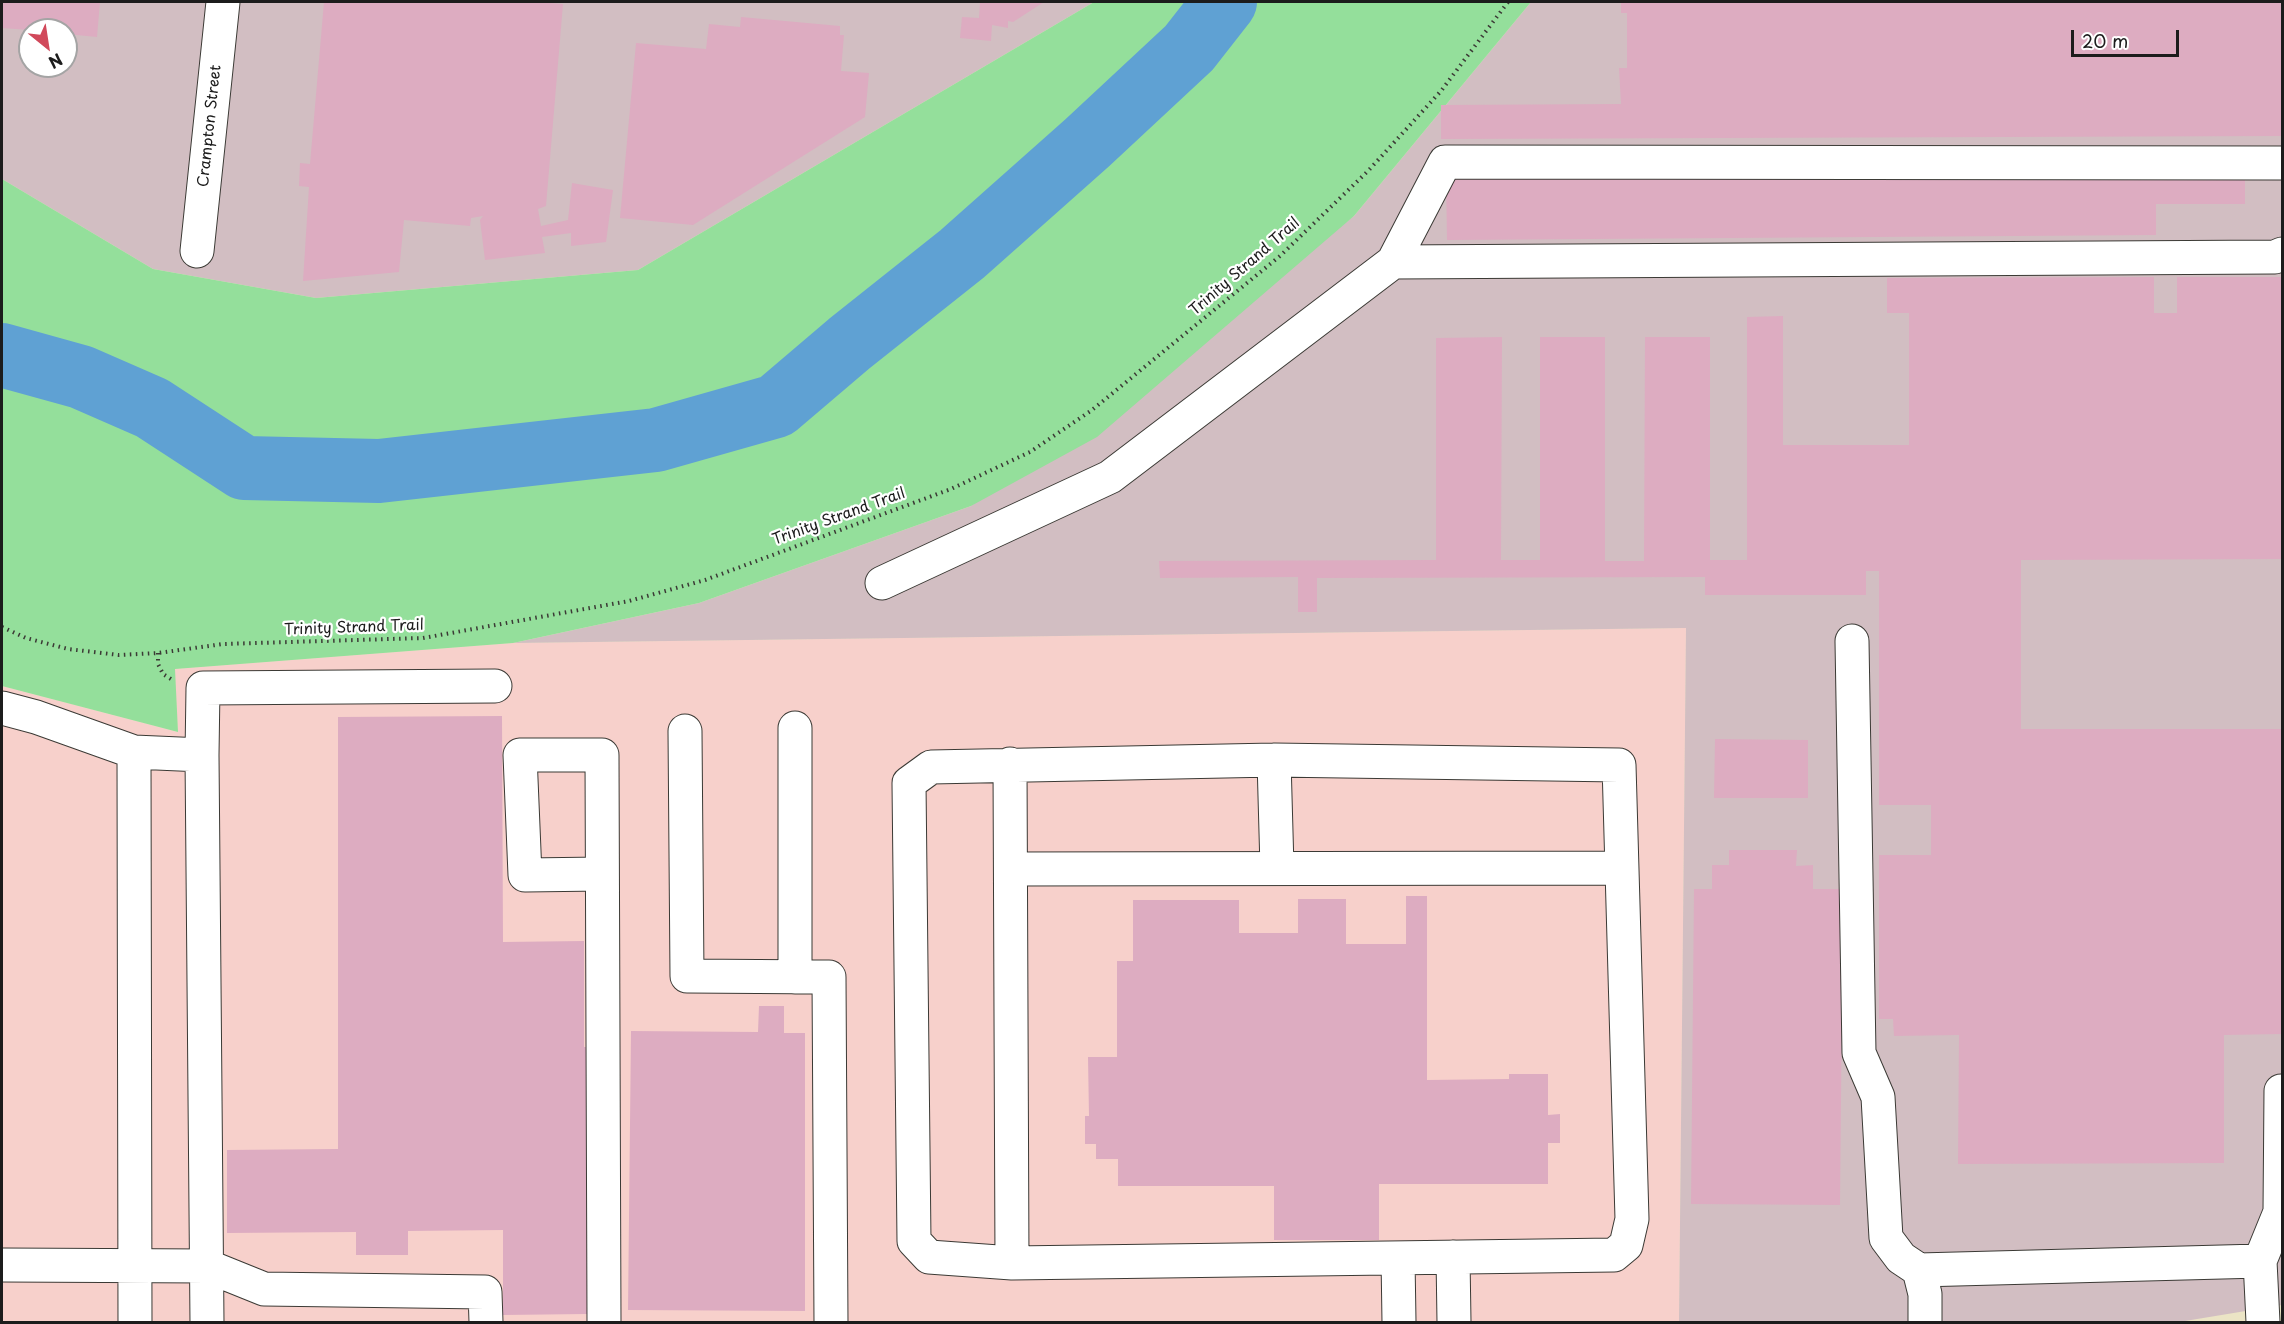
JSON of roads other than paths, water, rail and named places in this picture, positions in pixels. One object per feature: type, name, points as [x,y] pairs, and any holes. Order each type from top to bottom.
[{"type":"street","name":"Crampton Street","points":[[197,251],[223,2]]},
{"type":"street","points":[[882,583],[1110,477],[1393,262],[1444,162],[2283,163]]},
{"type":"street","points":[[1393,262],[2275,257],[2283,254]]},
{"type":"street","points":[[1852,641],[1859,1053],[1878,1097],[1886,1238],[1901,1258],[1918,1270],[2260,1261]]},
{"type":"street","points":[[207,1323],[203,688],[495,686]]},
{"type":"street","points":[[2,708],[36,717],[134,752],[202,755]]},
{"type":"street","points":[[795,728],[795,977]]},
{"type":"street","points":[[685,731],[687,976],[829,977],[831,1323]]},
{"type":"street","points":[[134,752],[135,1323]]},
{"type":"street","points":[[1274,760],[1277,868]]},
{"type":"street","points":[[1274,760],[1619,765],[1632,1219],[1626,1245],[1614,1255],[1012,1263],[929,1257],[914,1241],[909,783],[931,767],[1274,760]]},
{"type":"street","points":[[1010,764],[1012,1263]]},
{"type":"street","points":[[1011,869],[1622,868]]},
{"type":"street","points":[[602,874],[604,1323]]},
{"type":"street","points":[[2264,1323],[2260,1261],[2281,1212],[2281,1091],[2283,1091]]},
{"type":"street","points":[[1454,1257],[1454,1323]]},
{"type":"street","points":[[1398,1258],[1398,1323]]},
{"type":"street","points":[[2,1265],[207,1266],[264,1289],[485,1292],[486,1323]]},
{"type":"street","points":[[1918,1270],[1925,1294],[1924,1323]]},
{"type":"waterway","points":[[2,355],[81,377],[152,408],[244,468],[379,471],[656,440],[776,406],[850,343],[962,254],[1087,143],[1189,48],[1225,2]]}]
